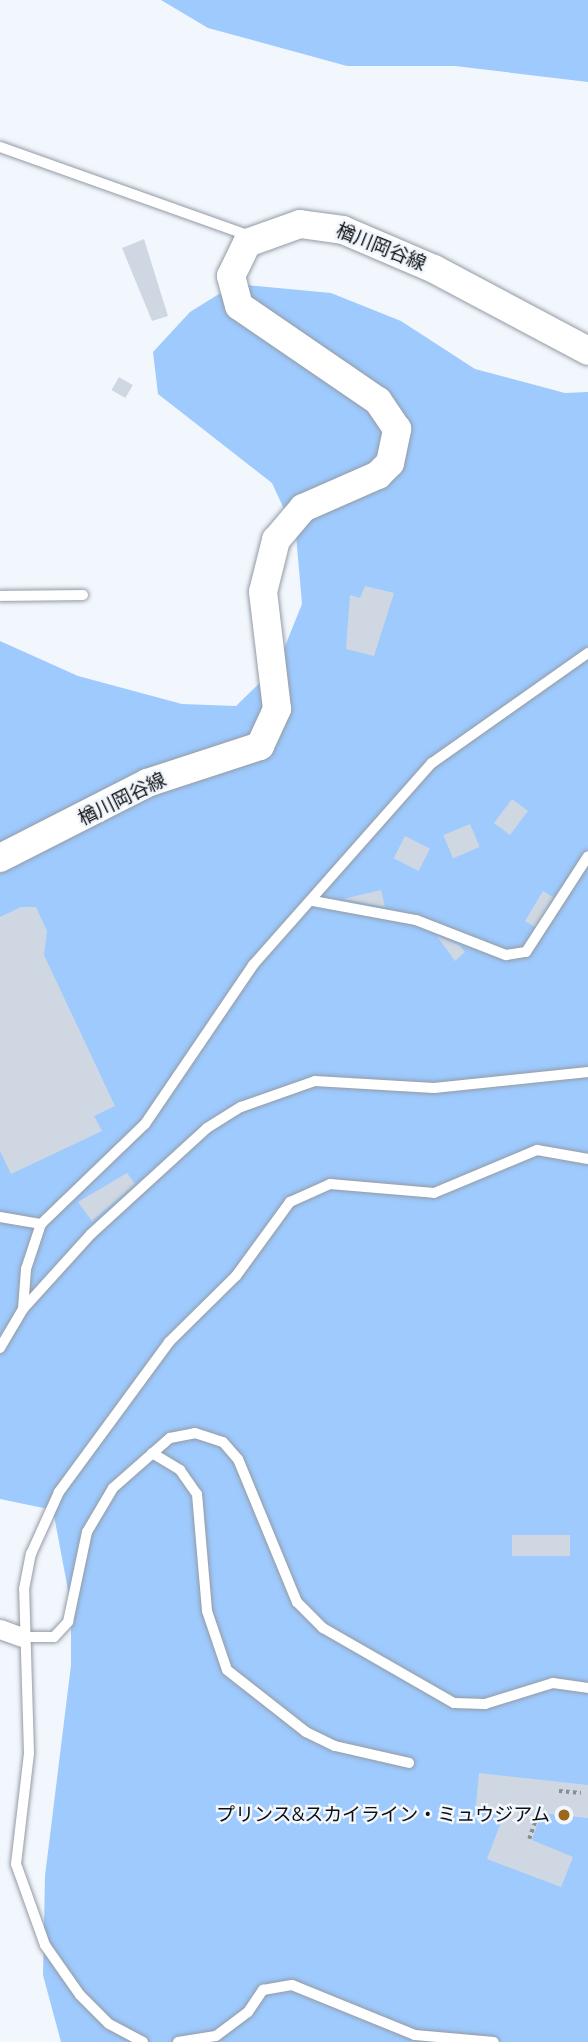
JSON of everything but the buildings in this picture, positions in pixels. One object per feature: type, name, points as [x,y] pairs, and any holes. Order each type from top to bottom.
[{"type":"main road","name":"楢川岡谷線","points":[[0,858],[147,783],[260,746],[278,709],[264,612],[273,557],[318,514],[387,487],[412,443],[408,418],[388,391],[357,367],[303,339],[291,341],[248,316],[233,295],[234,263],[254,238],[300,224],[343,230],[434,269],[588,351]]},
{"type":"street","points":[[0,1629],[22,1637]]},
{"type":"lane","points":[[0,147],[254,238]]},
{"type":"lane","points":[[0,596],[83,595]]},
{"type":"lane","points":[[23,1309],[26,1269],[41,1224],[145,1124],[217,1010],[432,763],[588,653]]},
{"type":"lane","points":[[313,901],[416,920],[506,955],[526,951],[588,856]]},
{"type":"lane","points":[[0,1348],[23,1309],[91,1234],[207,1128],[277,1092],[315,1081],[434,1088],[588,1072]]},
{"type":"lane","points":[[143,2042],[108,2024],[80,1995],[29,1910],[16,1864],[29,1753],[22,1637],[31,1554],[59,1492],[169,1342],[236,1276],[290,1202],[330,1184],[434,1193],[537,1150],[588,1159]]},
{"type":"lane","points":[[0,1217],[41,1224]]},
{"type":"lane","points":[[22,1637],[54,1637],[68,1622],[87,1532],[113,1488],[170,1438],[195,1433],[223,1442],[251,1483],[298,1602],[323,1628],[454,1703],[485,1704],[553,1683],[588,1688]]},
{"type":"lane","points":[[152,1453],[180,1470],[197,1494],[207,1611],[228,1670],[306,1732],[335,1746],[409,1763]]},
{"type":"lane","points":[[178,2042],[216,2036],[248,2012],[263,1990],[292,1985],[415,2035],[494,2042]]},
{"type":"path","points":[[559,1791],[581,1793]]},
{"type":"path","points":[[529,1839],[538,1813]]},
{"type":"shaded area","points":[[161,0],[588,0],[588,82],[455,66],[347,66],[208,28]]},
{"type":"shaded area","points":[[235,284],[331,293],[401,321],[475,369],[565,393],[588,392],[588,2042],[61,2042],[43,1975],[45,1876],[71,1665],[71,1606],[53,1510],[0,1499],[0,641],[78,676],[182,704],[236,706],[277,666],[302,604],[296,535],[272,483],[158,394],[153,352],[190,312]]},
{"type":"place","name":"プリンス&スカイライン・ミュウジアム","points":[[564,1815]]}]
